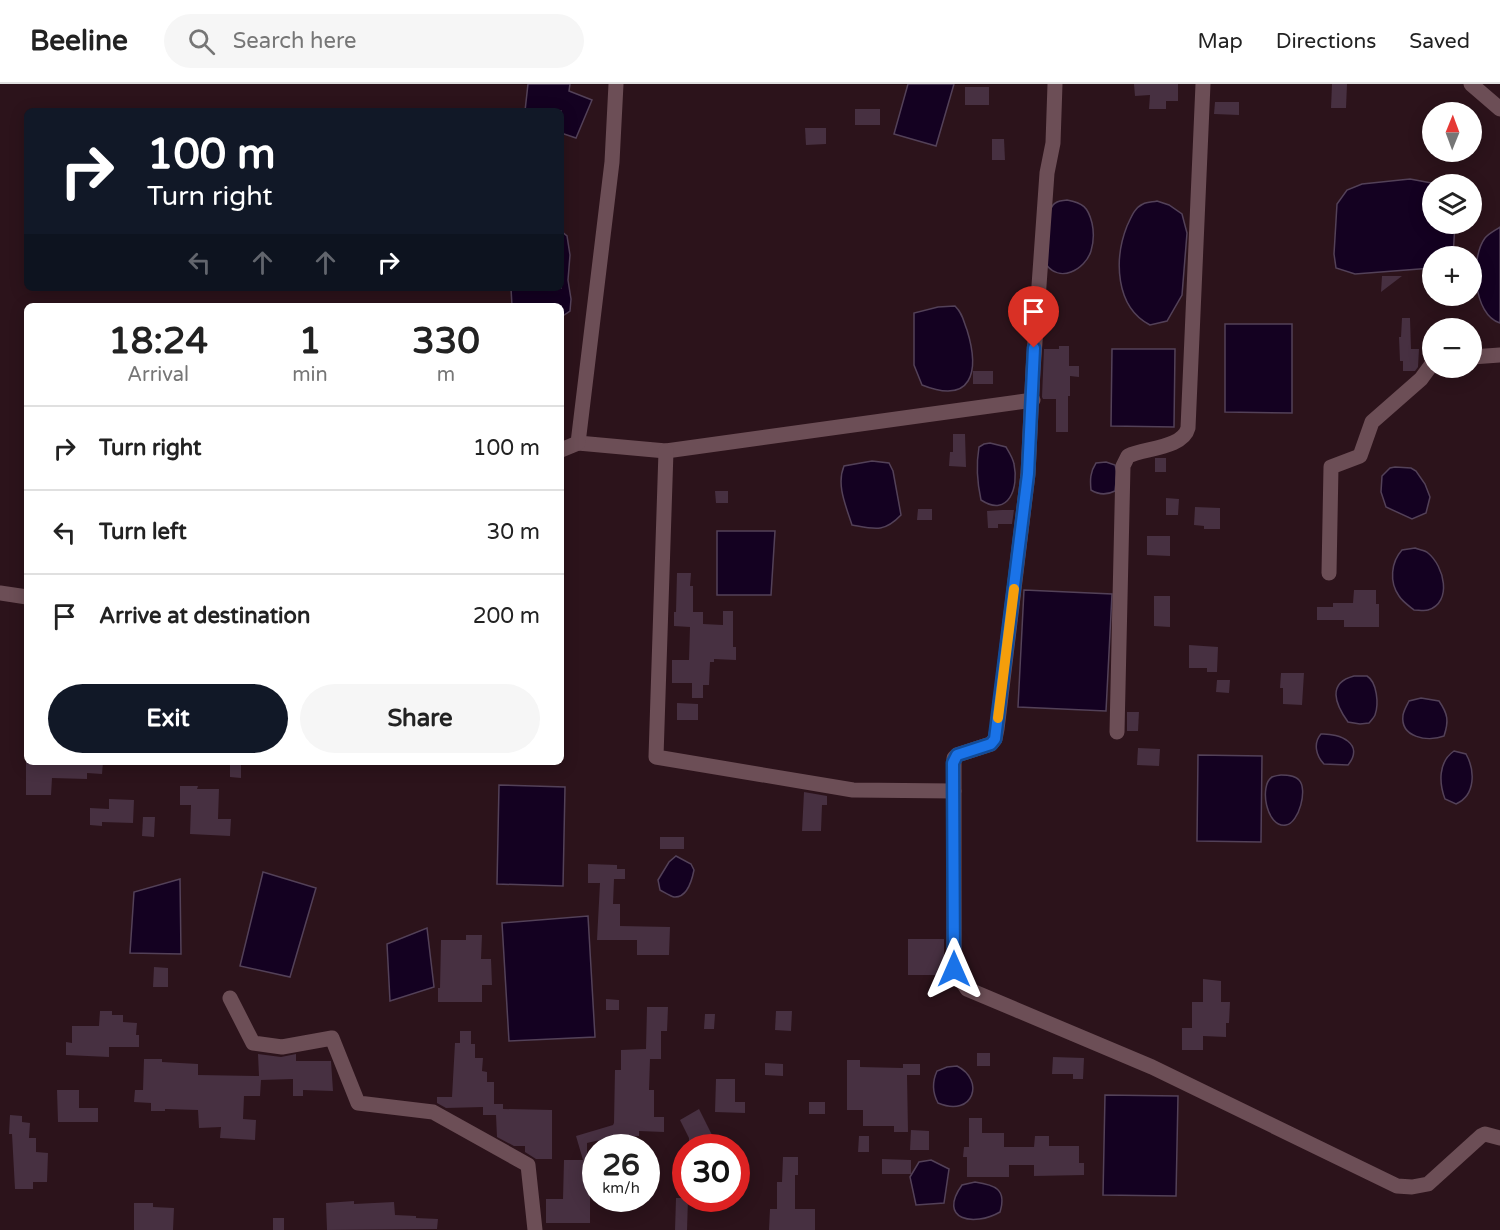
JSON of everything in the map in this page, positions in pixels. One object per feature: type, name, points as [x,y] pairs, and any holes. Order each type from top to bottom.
[{"type":"street","points":[[578,443],[612,162],[616,84]]},
{"type":"street","points":[[1054,84],[1053,143],[1047,173],[1028,474],[995,739],[991,744],[954,758],[954,969],[967,989],[1152,1067],[1397,1186],[1412,1187],[1428,1184],[1481,1136],[1485,1134],[1500,1138]]},
{"type":"street","points":[[1117,732],[1123,466],[1125,459],[1134,453],[1177,442],[1187,434],[1188,428],[1203,84]]},
{"type":"street","points":[[1472,84],[1500,109]]},
{"type":"street","points":[[1482,356],[1500,355]]},
{"type":"street","points":[[1329,573],[1331,467],[1360,456],[1372,422],[1422,378]]},
{"type":"street","points":[[564,449],[578,443],[666,451],[1033,400]]},
{"type":"street","points":[[666,451],[656,757],[853,790],[954,791]]},
{"type":"street","points":[[0,594],[24,597]]},
{"type":"street","points":[[230,998],[254,1043],[282,1047],[332,1038],[358,1103],[433,1112],[528,1165],[535,1230]]},
{"type":"shaded area","points":[[528,84],[570,84],[569,91],[592,100],[576,138],[564,134],[564,108],[525,108]]},
{"type":"shaded area","points":[[908,84],[954,84],[936,146],[894,134]]},
{"type":"shaded area","points":[[1410,179],[1422,181],[1422,234],[1454,234],[1454,246],[1422,246],[1422,269],[1355,274],[1336,268],[1334,254],[1337,204],[1347,190],[1362,184]]},
{"type":"shaded area","points":[[1067,200],[1081,204],[1087,209],[1092,223],[1093,244],[1088,258],[1078,269],[1057,273],[1045,263],[1047,224],[1053,205],[1056,202]]},
{"type":"shaded area","points":[[1157,201],[1169,205],[1182,214],[1187,233],[1182,295],[1167,321],[1150,325],[1138,317],[1130,307],[1120,281],[1119,267],[1123,239],[1133,214],[1143,204]]},
{"type":"shaded area","points":[[1500,227],[1500,323],[1491,318],[1482,305],[1481,246],[1490,234]]},
{"type":"shaded area","points":[[564,234],[567,236],[570,255],[568,280],[570,311],[564,315],[564,303],[512,303],[511,291],[564,291]]},
{"type":"shaded area","points":[[955,306],[961,314],[971,345],[972,371],[968,381],[962,387],[952,391],[922,385],[914,365],[914,313],[938,307]]},
{"type":"shaded area","points":[[1225,324],[1292,324],[1292,413],[1225,412]]},
{"type":"shaded area","points":[[1112,349],[1175,349],[1174,427],[1111,426]]},
{"type":"shaded area","points":[[990,443],[1006,447],[1014,464],[1013,490],[1005,503],[999,505],[991,505],[981,500],[979,487],[977,467],[979,447]]},
{"type":"shaded area","points":[[872,461],[889,463],[893,471],[901,515],[889,525],[878,528],[852,525],[841,488],[844,466]]},
{"type":"shaded area","points":[[1106,462],[1115,465],[1117,472],[1115,491],[1100,494],[1091,490],[1091,476],[1096,463]]},
{"type":"shaded area","points":[[1390,468],[1411,468],[1425,484],[1430,497],[1426,513],[1412,519],[1386,507],[1381,492],[1382,476]]},
{"type":"shaded area","points":[[717,531],[775,531],[771,595],[717,595]]},
{"type":"shaded area","points":[[1415,548],[1427,552],[1434,559],[1442,575],[1441,600],[1436,606],[1427,610],[1414,610],[1400,598],[1394,585],[1395,560],[1402,550]]},
{"type":"shaded area","points":[[1024,590],[1112,594],[1106,711],[1018,707]]},
{"type":"shaded area","points":[[1367,676],[1375,688],[1377,699],[1375,716],[1369,723],[1348,722],[1337,701],[1337,689],[1340,684],[1345,679]]},
{"type":"shaded area","points":[[1421,698],[1439,701],[1447,718],[1444,736],[1423,738],[1406,729],[1403,715],[1409,701]]},
{"type":"shaded area","points":[[1321,734],[1336,735],[1348,741],[1354,751],[1348,765],[1324,764],[1316,749]]},
{"type":"shaded area","points":[[1454,751],[1466,754],[1472,774],[1472,782],[1467,795],[1456,804],[1445,799],[1441,780],[1445,761]]},
{"type":"shaded area","points":[[1198,755],[1262,756],[1261,842],[1197,841]]},
{"type":"shaded area","points":[[1281,775],[1297,778],[1302,784],[1303,791],[1301,805],[1295,818],[1286,825],[1274,820],[1269,813],[1265,796],[1268,781],[1272,777]]},
{"type":"shaded area","points":[[499,785],[565,787],[563,886],[497,884]]},
{"type":"shaded area","points":[[676,856],[691,864],[694,870],[686,892],[679,897],[660,890],[658,880],[669,862]]},
{"type":"shaded area","points":[[263,872],[316,888],[290,977],[240,966]]},
{"type":"shaded area","points":[[180,879],[181,954],[130,953],[134,892]]},
{"type":"shaded area","points":[[588,916],[595,1037],[509,1041],[502,923]]},
{"type":"shaded area","points":[[427,928],[434,987],[390,1001],[387,944]]},
{"type":"shaded area","points":[[957,1066],[966,1072],[971,1080],[972,1095],[960,1106],[938,1103],[933,1087],[937,1071]]},
{"type":"shaded area","points":[[1105,1095],[1178,1096],[1176,1196],[1103,1195]]},
{"type":"shaded area","points":[[931,1160],[949,1169],[944,1203],[916,1205],[910,1177],[919,1162]]},
{"type":"shaded area","points":[[975,1182],[998,1190],[1002,1198],[1000,1212],[980,1219],[962,1217],[956,1213],[955,1197],[962,1185]]},
{"type":"building","points":[[1134,84],[1178,84],[1178,101],[1166,101],[1166,109],[1149,109],[1150,95],[1135,96]]},
{"type":"building","points":[[1332,84],[1347,84],[1346,108],[1331,108]]},
{"type":"building","points":[[965,87],[989,87],[989,105],[965,105]]},
{"type":"building","points":[[1215,102],[1239,102],[1239,115],[1214,114]]},
{"type":"building","points":[[855,109],[880,109],[880,125],[855,125]]},
{"type":"building","points":[[805,128],[826,128],[826,144],[806,145]]},
{"type":"building","points":[[992,139],[1004,139],[1005,160],[992,160]]},
{"type":"building","points":[[1382,276],[1402,276],[1381,292]]},
{"type":"building","points":[[1402,318],[1410,318],[1411,349],[1419,349],[1418,367],[1415,371],[1403,371],[1403,361],[1400,361],[1399,337],[1401,337]]},
{"type":"building","points":[[1059,346],[1069,346],[1069,366],[1079,366],[1079,377],[1070,376],[1068,432],[1056,432],[1056,399],[1043,399],[1042,397],[1044,349],[1059,349]]},
{"type":"building","points":[[973,371],[993,371],[993,384],[973,384]]},
{"type":"building","points":[[953,434],[965,434],[966,467],[949,466],[950,452],[953,452]]},
{"type":"building","points":[[1155,458],[1166,458],[1166,472],[1155,472]]},
{"type":"building","points":[[715,491],[728,491],[728,503],[716,503]]},
{"type":"building","points":[[1166,498],[1179,499],[1178,515],[1166,515]]},
{"type":"building","points":[[1195,507],[1220,508],[1220,529],[1204,529],[1204,526],[1194,525]]},
{"type":"building","points":[[918,509],[932,509],[932,520],[917,520]]},
{"type":"building","points":[[1014,510],[1012,524],[998,524],[998,528],[988,528],[987,511]]},
{"type":"building","points":[[1147,536],[1170,536],[1170,556],[1147,555]]},
{"type":"building","points":[[677,573],[691,573],[693,612],[703,612],[703,624],[723,625],[723,611],[733,611],[733,647],[736,647],[736,660],[714,659],[714,662],[710,662],[709,685],[703,685],[703,698],[692,698],[692,683],[672,683],[672,660],[689,660],[690,627],[674,626]]},
{"type":"building","points":[[1354,590],[1376,590],[1376,604],[1379,604],[1379,627],[1344,627],[1344,620],[1317,620],[1317,607],[1333,607],[1333,603],[1353,603]]},
{"type":"building","points":[[1154,596],[1170,596],[1170,627],[1154,626]]},
{"type":"building","points":[[1189,645],[1218,647],[1217,672],[1207,672],[1207,668],[1189,668]]},
{"type":"building","points":[[1281,673],[1304,673],[1302,705],[1283,704],[1283,688],[1280,688]]},
{"type":"building","points":[[1217,680],[1230,680],[1229,693],[1216,692]]},
{"type":"building","points":[[677,703],[698,704],[698,720],[677,720]]},
{"type":"building","points":[[1127,712],[1139,712],[1138,731],[1127,731]]},
{"type":"building","points":[[1138,748],[1160,749],[1159,766],[1137,765]]},
{"type":"building","points":[[26,765],[103,765],[102,774],[87,773],[87,779],[52,778],[51,795],[26,795]]},
{"type":"building","points":[[230,765],[241,765],[241,778],[230,777]]},
{"type":"building","points":[[180,786],[219,789],[218,819],[231,819],[230,836],[190,834],[191,805],[180,805]]},
{"type":"building","points":[[804,792],[827,796],[827,805],[822,805],[821,831],[802,831]]},
{"type":"building","points":[[109,799],[134,800],[133,823],[102,822],[102,826],[90,825],[90,808],[109,809]]},
{"type":"building","points":[[143,817],[155,817],[154,837],[142,836]]},
{"type":"building","points":[[660,837],[684,837],[684,849],[660,849]]},
{"type":"building","points":[[588,864],[617,865],[617,869],[625,869],[625,879],[614,879],[613,904],[620,904],[620,926],[670,927],[669,955],[637,955],[637,940],[597,940],[600,883],[588,883]]},
{"type":"building","points":[[466,935],[482,935],[481,959],[491,959],[492,985],[482,985],[482,1002],[438,1002],[441,940],[466,940]]},
{"type":"building","points":[[908,939],[944,939],[946,975],[908,975]]},
{"type":"building","points":[[154,967],[168,968],[168,987],[153,987]]},
{"type":"building","points":[[1203,979],[1221,981],[1221,1002],[1230,1002],[1226,1037],[1203,1036],[1203,1050],[1182,1050],[1182,1028],[1192,1028],[1192,1002],[1203,1002]]},
{"type":"building","points":[[606,999],[619,1000],[619,1010],[606,1010]]},
{"type":"building","points":[[647,1007],[668,1007],[667,1031],[661,1031],[661,1059],[650,1059],[649,1090],[654,1090],[654,1117],[664,1117],[664,1132],[583,1134],[614,1123],[615,1070],[621,1070],[621,1050],[646,1049]]},
{"type":"building","points":[[100,1011],[112,1011],[112,1015],[123,1015],[123,1022],[137,1023],[136,1035],[139,1035],[139,1047],[109,1047],[109,1057],[66,1055],[66,1042],[72,1043],[72,1026],[99,1026]]},
{"type":"building","points":[[776,1011],[792,1011],[791,1031],[775,1030]]},
{"type":"building","points":[[705,1014],[715,1014],[714,1029],[704,1029]]},
{"type":"building","points":[[460,1031],[471,1031],[471,1044],[475,1044],[475,1058],[483,1058],[482,1071],[487,1072],[487,1082],[494,1082],[494,1104],[503,1104],[503,1109],[552,1110],[552,1159],[536,1159],[525,1152],[525,1146],[514,1146],[497,1137],[496,1115],[483,1115],[483,1107],[446,1108],[437,1103],[437,1097],[452,1097],[455,1043],[460,1043]]},
{"type":"building","points":[[977,1053],[990,1053],[990,1066],[977,1066]]},
{"type":"building","points":[[258,1054],[281,1057],[296,1054],[296,1061],[331,1061],[333,1091],[303,1090],[303,1096],[293,1096],[293,1079],[261,1080],[260,1096],[244,1096],[243,1119],[256,1120],[255,1140],[220,1138],[221,1127],[199,1128],[198,1110],[151,1111],[151,1103],[134,1102],[135,1090],[143,1090],[144,1059],[198,1064],[198,1075],[259,1076]]},
{"type":"building","points":[[1053,1057],[1084,1058],[1083,1079],[1073,1079],[1073,1074],[1052,1074]]},
{"type":"building","points":[[847,1060],[860,1060],[860,1067],[903,1068],[903,1064],[920,1064],[920,1075],[907,1075],[908,1132],[894,1132],[894,1126],[863,1126],[863,1110],[847,1110]]},
{"type":"building","points":[[765,1063],[783,1064],[783,1076],[765,1075]]},
{"type":"building","points":[[716,1079],[735,1079],[735,1102],[745,1102],[745,1113],[715,1112]]},
{"type":"building","points":[[57,1090],[79,1090],[79,1108],[98,1108],[98,1122],[58,1122]]},
{"type":"building","points":[[809,1102],[825,1102],[825,1114],[809,1114]]},
{"type":"building","points":[[699,1109],[712,1134],[687,1134],[680,1120]]},
{"type":"building","points":[[10,1115],[22,1116],[22,1122],[30,1123],[29,1138],[36,1138],[36,1152],[48,1153],[47,1182],[33,1182],[33,1189],[15,1189],[12,1134],[9,1134]]},
{"type":"building","points":[[969,1118],[982,1118],[982,1133],[1004,1133],[1004,1147],[1034,1147],[1035,1136],[1049,1136],[1049,1146],[1079,1146],[1079,1163],[1084,1163],[1084,1175],[1034,1176],[1034,1165],[1009,1165],[1009,1177],[967,1177],[967,1157],[963,1157],[964,1147],[969,1147]]},
{"type":"building","points":[[911,1130],[929,1131],[929,1150],[910,1150]]},
{"type":"building","points":[[582,1134],[582,1157],[576,1136]]},
{"type":"building","points":[[859,1136],[869,1136],[869,1152],[858,1152]]},
{"type":"building","points":[[783,1157],[798,1157],[798,1175],[795,1175],[795,1209],[815,1209],[815,1230],[769,1230],[770,1209],[777,1209],[777,1182],[782,1182]]},
{"type":"building","points":[[882,1159],[911,1160],[911,1174],[882,1174]]},
{"type":"building","points":[[564,1160],[582,1160],[582,1212],[590,1212],[590,1223],[546,1223],[546,1199],[563,1199]]},
{"type":"building","points":[[354,1201],[354,1204],[394,1202],[395,1215],[438,1219],[437,1229],[327,1230],[326,1203]]},
{"type":"building","points":[[134,1203],[153,1203],[153,1207],[174,1208],[173,1230],[134,1230]]},
{"type":"building","points":[[676,1212],[688,1212],[687,1230],[675,1230]]},
{"type":"building","points":[[273,1218],[284,1218],[284,1230],[273,1230]]},
{"type":"slow traffic","points":[[998,718],[1014,589]]},
{"type":"route","points":[[954,969],[953,763],[957,755],[991,744],[995,739],[997,729],[1028,474],[1034,348]]}]
